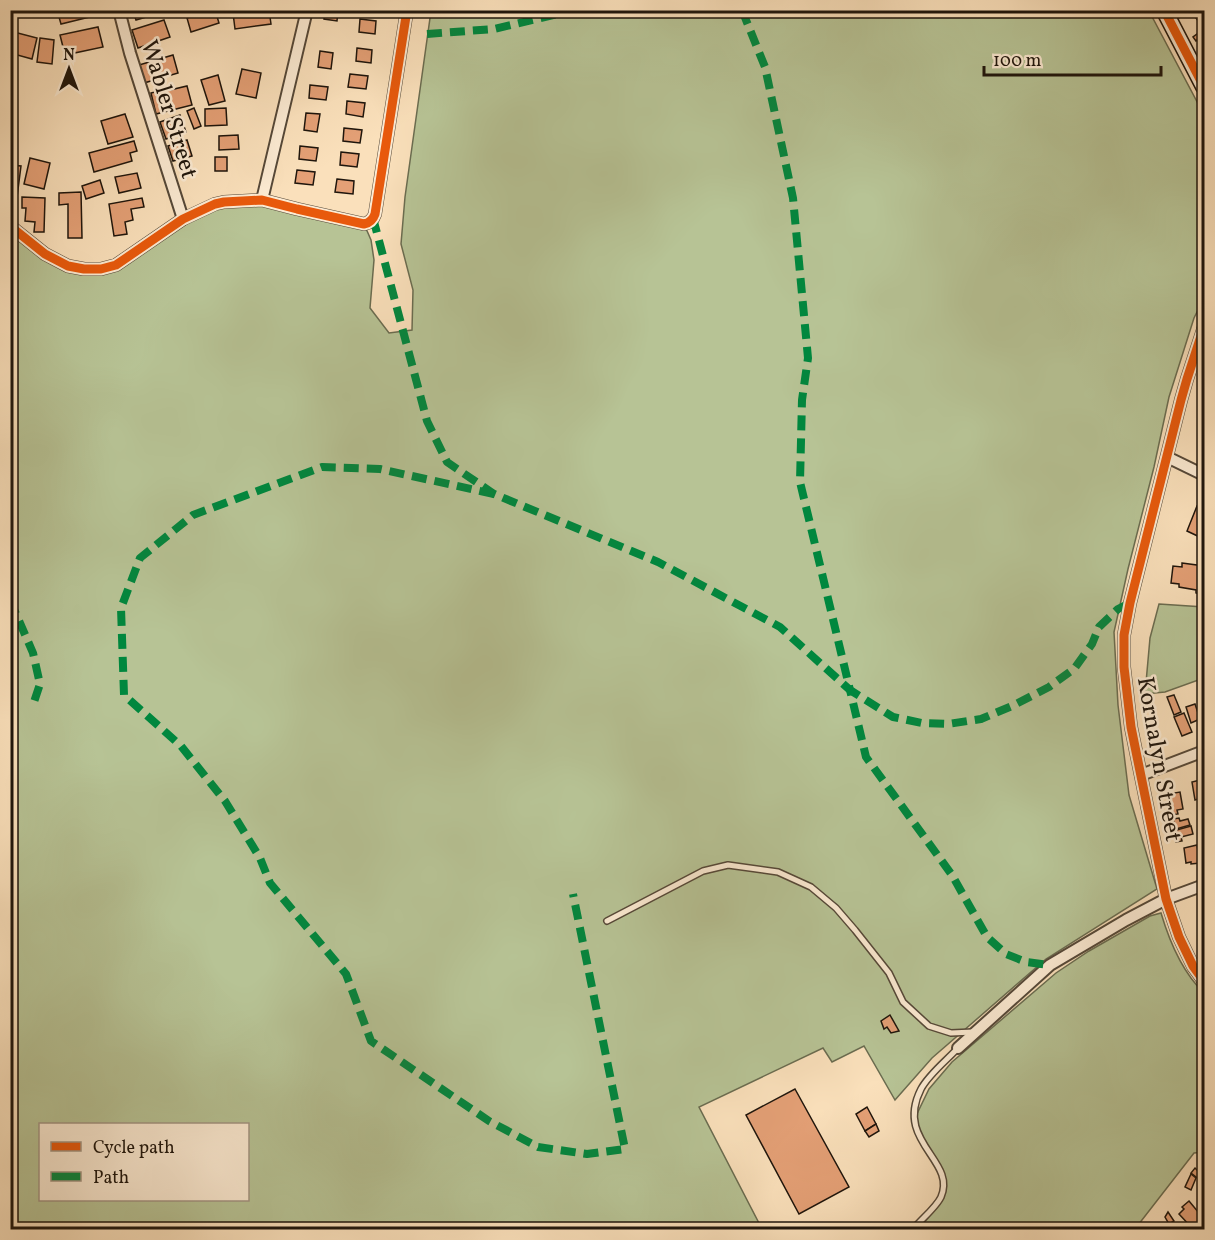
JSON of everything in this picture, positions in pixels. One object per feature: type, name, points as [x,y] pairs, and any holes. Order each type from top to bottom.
[{"type":"street","name":"Wabler Street","points":[[119,10],[130,53],[183,219]]},
{"type":"street","points":[[262,200],[306,10]]},
{"type":"street","points":[[10,225],[45,254],[68,266],[101,269],[116,265],[183,219],[214,204],[224,202],[262,200],[364,224],[375,214],[407,10]]},
{"type":"street","points":[[1171,13],[1204,87]]},
{"type":"street","name":"Kornalyn Street","points":[[1204,327],[1187,379],[1130,603],[1124,635],[1124,667],[1131,727],[1166,899],[1179,937],[1193,966],[1204,981]]},
{"type":"street","points":[[1167,457],[1204,475]]},
{"type":"street","points":[[1141,775],[1204,751]]},
{"type":"street","points":[[958,1048],[1050,965],[1166,899],[1204,885]]},
{"type":"lane","points":[[607,921],[703,871],[728,865],[778,872],[811,886],[836,908],[888,974],[903,1002],[929,1026],[951,1033],[975,1032]]},
{"type":"lane","points":[[915,1230],[940,1199],[944,1186],[939,1167],[917,1134],[914,1107],[925,1082],[958,1048]]},
{"type":"green space","points":[[431,11],[1149,11],[1204,115],[1204,298],[1194,318],[1169,397],[1114,632],[1118,705],[1129,795],[1157,889],[1046,959],[932,1058],[895,1100],[864,1046],[832,1062],[823,1048],[699,1107],[762,1229],[11,1229],[10,226],[68,266],[101,269],[183,219],[235,200],[364,224],[371,240],[374,260],[370,308],[389,333],[412,330],[413,290],[401,244],[405,197]]},
{"type":"green space","points":[[1159,604],[1204,607],[1204,678],[1165,692],[1145,694],[1150,638]]},
{"type":"green space","points":[[1161,913],[1178,956],[1196,985],[1204,993],[1204,1152],[1194,1153],[1135,1229],[915,1229],[940,1199],[942,1175],[914,1120],[929,1089],[952,1062],[1056,973],[1150,916]]},
{"type":"building","points":[[57,10],[93,10],[94,16],[61,24]]},
{"type":"building","points":[[127,10],[160,10],[160,13],[136,20],[133,11],[127,12]]},
{"type":"building","points":[[215,10],[219,23],[191,32],[187,18]]},
{"type":"building","points":[[242,10],[269,10],[271,24],[235,29],[233,13]]},
{"type":"building","points":[[325,10],[338,10],[337,21],[324,19]]},
{"type":"building","points":[[1201,14],[1204,19],[1203,28],[1196,18]]},
{"type":"building","points":[[360,19],[376,21],[375,34],[359,32]]},
{"type":"building","points":[[164,20],[170,37],[138,48],[132,30]]},
{"type":"building","points":[[98,27],[103,47],[65,55],[60,35]]},
{"type":"building","points":[[1204,29],[1204,50],[1193,37]]},
{"type":"building","points":[[10,31],[37,38],[32,59],[10,53]]},
{"type":"building","points":[[40,38],[54,40],[52,64],[37,62]]},
{"type":"building","points":[[357,48],[372,50],[371,63],[356,61]]},
{"type":"building","points":[[320,51],[333,53],[331,69],[318,67]]},
{"type":"building","points":[[173,55],[178,73],[144,83],[139,65]]},
{"type":"building","points":[[242,69],[261,73],[256,98],[236,94]]},
{"type":"building","points":[[350,74],[368,76],[366,89],[348,87]]},
{"type":"building","points":[[218,75],[225,101],[209,105],[201,80]]},
{"type":"building","points":[[310,85],[328,87],[326,100],[309,98]]},
{"type":"building","points":[[187,86],[192,105],[156,114],[151,93]]},
{"type":"building","points":[[347,101],[365,103],[363,117],[346,114]]},
{"type":"building","points":[[194,108],[201,126],[194,129],[187,111]]},
{"type":"building","points":[[226,108],[227,125],[205,126],[205,109]]},
{"type":"building","points":[[306,113],[320,114],[317,132],[304,130]]},
{"type":"building","points":[[125,114],[133,137],[108,144],[101,121]]},
{"type":"building","points":[[180,115],[186,132],[166,139],[160,122]]},
{"type":"building","points":[[344,128],[362,130],[360,143],[343,141]]},
{"type":"building","points":[[238,135],[239,149],[219,150],[219,136]]},
{"type":"building","points":[[187,140],[192,156],[173,161],[168,146]]},
{"type":"building","points":[[134,141],[137,151],[130,153],[132,161],[94,172],[89,153]]},
{"type":"building","points":[[300,146],[318,148],[316,161],[299,159]]},
{"type":"building","points":[[341,152],[359,154],[357,167],[340,165]]},
{"type":"building","points":[[215,157],[227,157],[227,171],[215,171]]},
{"type":"building","points":[[30,158],[50,163],[44,189],[24,184]]},
{"type":"building","points":[[10,165],[21,166],[16,205],[10,204]]},
{"type":"building","points":[[297,170],[315,172],[313,185],[295,183]]},
{"type":"building","points":[[137,173],[141,188],[119,193],[115,177]]},
{"type":"building","points":[[337,179],[354,181],[353,194],[335,192]]},
{"type":"building","points":[[100,180],[104,193],[86,199],[82,186]]},
{"type":"building","points":[[81,192],[82,238],[68,238],[68,204],[59,205],[59,193]]},
{"type":"building","points":[[22,197],[45,198],[44,232],[34,232],[35,222],[25,221],[26,208],[22,208]]},
{"type":"building","points":[[142,198],[144,207],[131,209],[133,220],[125,222],[127,234],[114,236],[109,204]]},
{"type":"building","points":[[1197,506],[1204,509],[1204,539],[1187,531]]},
{"type":"building","points":[[1182,563],[1204,566],[1204,595],[1196,593],[1196,590],[1171,583],[1173,566],[1182,567]]},
{"type":"building","points":[[1174,695],[1181,712],[1174,715],[1167,697]]},
{"type":"building","points":[[1195,704],[1200,719],[1191,723],[1186,707]]},
{"type":"building","points":[[1184,713],[1192,732],[1182,736],[1174,717]]},
{"type":"building","points":[[1204,779],[1204,805],[1199,806],[1198,799],[1195,800],[1192,782]]},
{"type":"building","points":[[1180,792],[1183,809],[1177,810],[1178,814],[1171,815],[1168,794]]},
{"type":"building","points":[[1204,811],[1204,818],[1200,819],[1198,812]]},
{"type":"building","points":[[1179,818],[1180,821],[1188,819],[1190,825],[1176,829],[1173,819]]},
{"type":"building","points":[[1191,826],[1193,834],[1181,837],[1182,841],[1176,842],[1173,831]]},
{"type":"building","points":[[1202,841],[1204,851],[1203,862],[1198,842]]},
{"type":"building","points":[[1197,845],[1200,863],[1186,863],[1184,848]]},
{"type":"building","points":[[1204,924],[1204,934],[1201,935],[1198,925]]},
{"type":"building","points":[[890,1015],[899,1031],[891,1033],[887,1027],[884,1029],[881,1021]]},
{"type":"building","points":[[795,1089],[849,1187],[799,1214],[746,1115]]},
{"type":"building","points":[[867,1107],[876,1124],[865,1131],[856,1114]]},
{"type":"building","points":[[876,1124],[879,1131],[869,1137],[865,1131]]},
{"type":"building","points":[[1195,1168],[1203,1176],[1200,1180],[1191,1173]]},
{"type":"building","points":[[1191,1174],[1196,1178],[1191,1190],[1185,1187]]},
{"type":"building","points":[[1189,1201],[1204,1219],[1204,1223],[1198,1230],[1190,1230],[1192,1228],[1179,1214],[1184,1209],[1182,1207]]},
{"type":"building","points":[[1168,1212],[1174,1221],[1169,1224],[1165,1217]]},
{"type":"marked path","points":[[427,34],[494,29],[575,10]]},
{"type":"marked path","points":[[742,10],[765,67],[793,198],[808,358],[802,400],[800,482],[850,690],[893,717],[922,723],[948,724],[981,719],[1049,687],[1074,669],[1092,644],[1099,627],[1118,609],[1130,603]]},
{"type":"marked path","points":[[373,218],[427,421],[447,462],[494,494],[658,562],[780,627],[850,690],[866,757],[952,875],[987,937],[1006,954],[1026,962],[1050,965]]},
{"type":"marked path","points":[[494,494],[380,469],[322,467],[193,515],[140,558],[121,608],[124,695],[181,746],[225,801],[260,858],[270,883],[346,974],[371,1041],[489,1121],[538,1147],[587,1154],[625,1149],[573,894]]},
{"type":"marked path","points":[[10,600],[33,653],[40,684],[33,705]]},
{"type":"cycle path","points":[[10,226],[45,254],[68,266],[101,269],[116,265],[183,219],[224,202],[262,200],[364,224],[368,223],[375,214],[407,10]]},
{"type":"cycle path","points":[[1164,10],[1204,87]]},
{"type":"cycle path","points":[[1204,327],[1181,400],[1124,635],[1124,667],[1131,727],[1166,899],[1179,937],[1193,966],[1204,981]]}]
